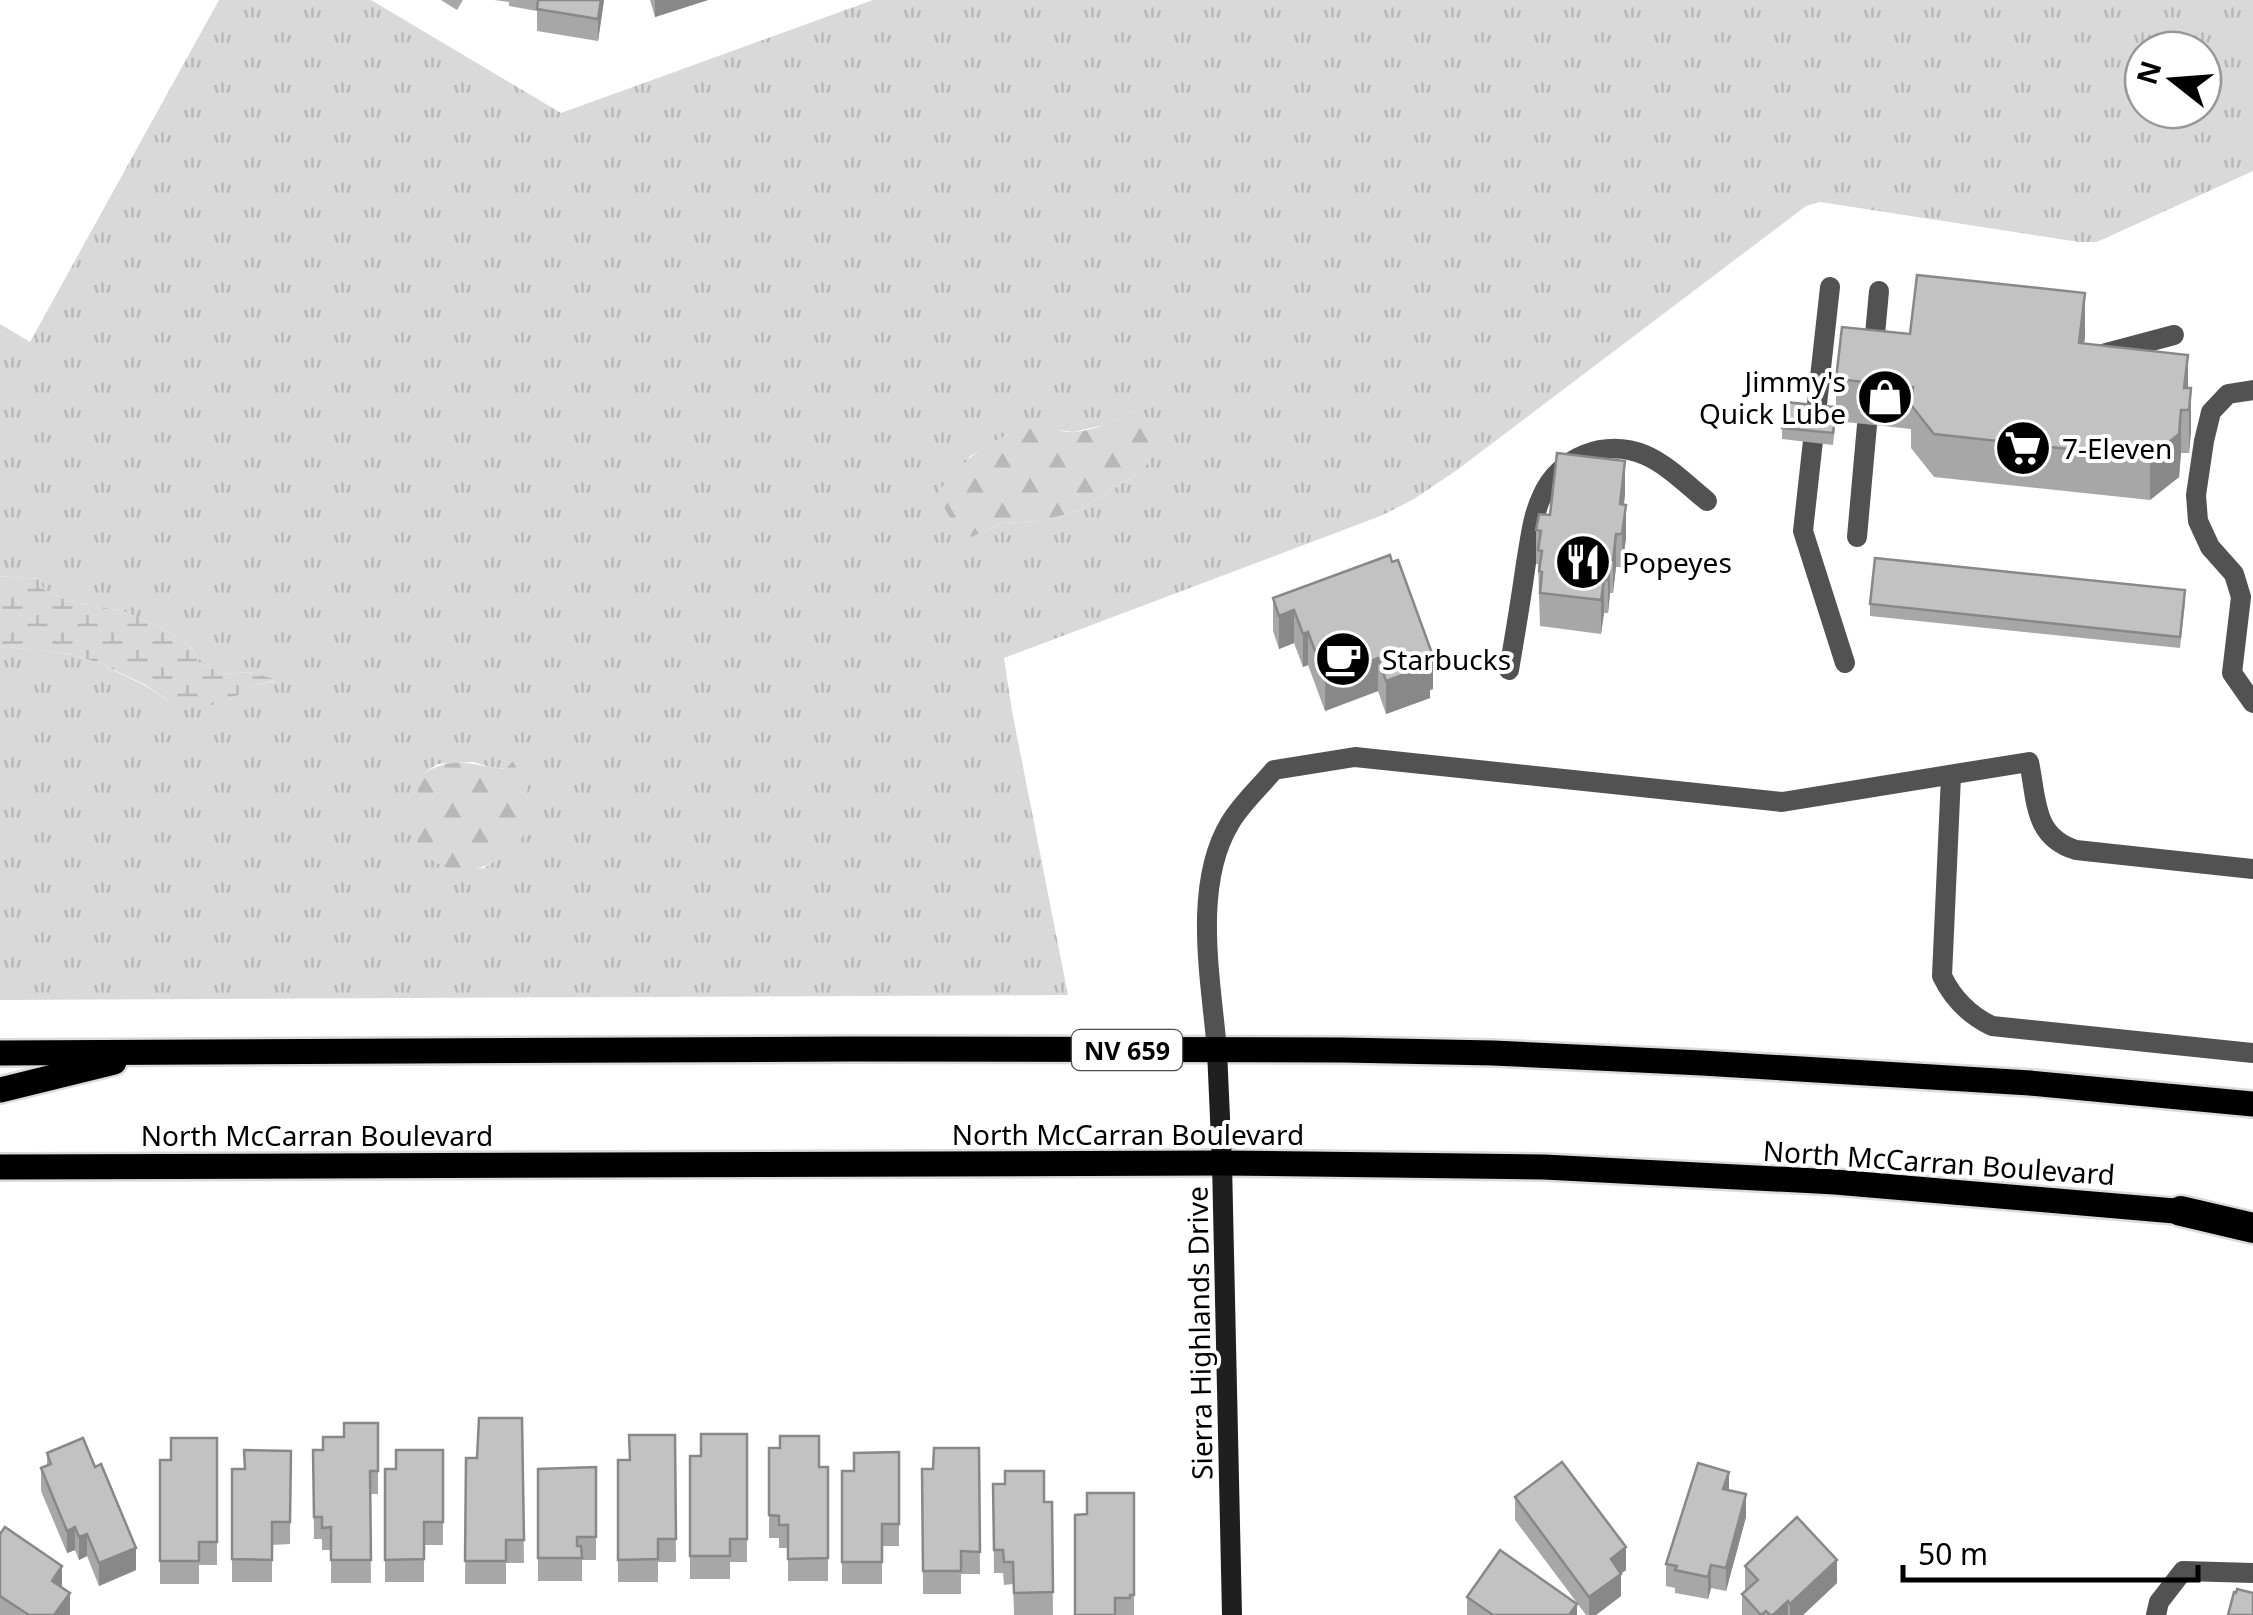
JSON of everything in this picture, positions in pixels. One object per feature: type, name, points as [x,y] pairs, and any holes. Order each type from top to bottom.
[{"type":"highway","points":[[2181,1211],[2253,1228]]},
{"type":"main road","name":"NV 659","points":[[0,1052],[853,1048],[1474,1053],[2030,1083],[2253,1104]]},
{"type":"main road","points":[[0,1090],[153,1052]]},
{"type":"main road","name":"North McCarran Boulevard","points":[[0,1167],[1222,1163],[1544,1167],[1836,1182],[2253,1218]]},
{"type":"street","name":"Sierra Highlands Drive","points":[[1217,1050],[1232,1615]]},
{"type":"lane","points":[[1830,287],[1803,531],[1845,663]]},
{"type":"lane","points":[[1872,373],[1884,342],[1879,292]]},
{"type":"lane","points":[[2082,360],[2174,335]]},
{"type":"lane","points":[[2253,390],[2228,394],[2211,412],[2196,495],[2198,521],[2210,547],[2234,574],[2241,596],[2232,674],[2253,703]]},
{"type":"lane","points":[[1856,537],[1868,425]]},
{"type":"lane","points":[[1509,670],[1534,518],[1543,493],[1557,474],[1590,451],[1623,448],[1647,456],[1707,501]]},
{"type":"lane","points":[[1217,1050],[1208,944],[1208,890],[1214,859],[1230,822],[1274,770],[1355,757],[1782,802],[2029,762],[2042,826],[2062,846],[2253,869]]},
{"type":"lane","points":[[1951,776],[1942,976],[1950,992],[1975,1018],[1992,1026],[2253,1053]]},
{"type":"lane","points":[[2156,1615],[2160,1602],[2183,1572],[2253,1572]]},
{"type":"green space","points":[[219,0],[371,0],[561,113],[873,0],[2253,0],[2253,171],[2097,242],[1820,202],[1806,206],[1414,499],[1383,515],[1004,658],[1068,995],[0,1000],[0,646],[70,654],[99,663],[169,701],[223,703],[257,685],[275,681],[252,672],[223,674],[199,663],[191,647],[162,628],[123,611],[68,601],[43,589],[40,579],[0,576],[0,324],[30,342]],"holes":[[[1141,408],[1143,470],[1078,511],[1040,521],[1002,523],[972,537],[969,457],[1007,435],[1043,428],[1073,432],[1104,425]],[[473,762],[507,769],[513,848],[484,868],[452,870],[422,774],[438,764]]]},
{"type":"green space","points":[[1141,408],[1162,443],[1143,470],[1078,511],[1040,521],[1002,523],[972,537],[947,512],[939,491],[984,447],[1027,430],[1084,431]]},
{"type":"green space","points":[[0,576],[40,579],[43,589],[68,601],[123,611],[162,628],[191,647],[199,663],[223,674],[252,672],[277,680],[257,685],[223,703],[196,708],[169,701],[144,684],[99,663],[70,654],[0,646]]},
{"type":"green space","points":[[517,756],[531,810],[520,841],[500,859],[475,869],[447,868],[422,855],[413,831],[422,774],[454,763],[506,769]]},
{"type":"building","points":[[538,0],[601,0],[598,19],[537,9]]},
{"type":"building","points":[[1917,275],[2085,293],[2079,343],[2188,355],[2184,388],[2191,388],[2189,410],[2181,410],[2179,434],[2150,458],[1934,434],[1911,405],[1913,387],[1836,379],[1842,327],[1910,334]]},
{"type":"building","points":[[1785,402],[1836,407],[1833,433],[1782,428]]},
{"type":"building","points":[[1557,453],[1625,461],[1620,504],[1626,505],[1622,534],[1616,534],[1601,600],[1540,593],[1541,531],[1536,530],[1539,514],[1550,515]]},
{"type":"building","points":[[1390,555],[1392,562],[1398,560],[1433,656],[1428,658],[1430,665],[1386,681],[1378,658],[1325,678],[1308,632],[1303,634],[1294,610],[1279,616],[1273,598]]},
{"type":"building","points":[[1875,558],[2185,590],[2180,637],[1870,604]]},
{"type":"building","points":[[479,1418],[522,1418],[524,1540],[506,1540],[506,1561],[465,1561],[466,1458],[477,1458]]},
{"type":"building","points":[[344,1423],[378,1423],[378,1471],[370,1471],[371,1560],[331,1560],[331,1527],[322,1528],[322,1517],[314,1517],[313,1450],[323,1450],[323,1437],[344,1437]]},
{"type":"building","points":[[701,1434],[747,1434],[747,1539],[730,1539],[730,1556],[690,1556],[690,1456],[701,1456]]},
{"type":"building","points":[[629,1435],[675,1435],[676,1539],[658,1539],[658,1559],[618,1560],[618,1460],[630,1460]]},
{"type":"building","points":[[780,1436],[819,1436],[819,1467],[828,1467],[828,1558],[788,1559],[788,1525],[779,1525],[779,1516],[769,1515],[769,1448],[780,1448]]},
{"type":"building","points":[[83,1438],[95,1467],[101,1464],[136,1548],[99,1563],[87,1534],[79,1537],[75,1527],[67,1531],[41,1468],[51,1464],[47,1453]]},
{"type":"building","points":[[171,1438],[217,1438],[217,1542],[199,1542],[199,1561],[160,1561],[160,1460],[171,1460]]},
{"type":"building","points":[[934,1448],[979,1448],[980,1552],[961,1551],[961,1571],[923,1571],[922,1469],[933,1469]]},
{"type":"building","points":[[244,1450],[291,1451],[290,1522],[272,1522],[272,1560],[232,1559],[232,1469],[245,1469]]},
{"type":"building","points":[[396,1450],[443,1450],[443,1522],[424,1522],[424,1559],[385,1560],[385,1469],[396,1469]]},
{"type":"building","points":[[899,1452],[899,1524],[882,1524],[882,1562],[842,1562],[842,1471],[854,1471],[854,1453]]},
{"type":"building","points":[[1562,1462],[1626,1547],[1611,1559],[1621,1574],[1589,1597],[1515,1497]]},
{"type":"building","points":[[1698,1463],[1729,1472],[1723,1489],[1746,1494],[1726,1568],[1711,1565],[1708,1577],[1675,1570],[1677,1566],[1666,1564]]},
{"type":"building","points":[[596,1467],[596,1537],[577,1537],[582,1558],[538,1558],[538,1469]]},
{"type":"building","points":[[1005,1471],[1044,1471],[1044,1502],[1052,1502],[1053,1592],[1014,1593],[1013,1562],[1004,1562],[1003,1550],[994,1550],[993,1484],[1005,1484]]},
{"type":"building","points":[[1087,1493],[1134,1493],[1134,1595],[1115,1598],[1115,1615],[1075,1615],[1075,1515],[1087,1514]]},
{"type":"building","points":[[1797,1517],[1837,1560],[1790,1604],[1788,1601],[1773,1615],[1766,1611],[1761,1615],[1742,1594],[1758,1580],[1745,1566]]},
{"type":"building","points":[[5,1527],[62,1566],[52,1581],[70,1593],[54,1615],[29,1615],[0,1596],[0,1534]]},
{"type":"building","points":[[1500,1550],[1577,1604],[1569,1615],[1493,1615],[1467,1597]]},
{"type":"building","points":[[2237,1589],[2253,1593],[2253,1615],[2228,1615]]},
{"type":"place","name":"Jimmy's Quick Lube","points":[[1885,397]]},
{"type":"place","name":"7-Eleven","points":[[2023,448]]},
{"type":"place","name":"Popeyes","points":[[1583,562]]},
{"type":"place","name":"Starbucks","points":[[1343,659]]}]
